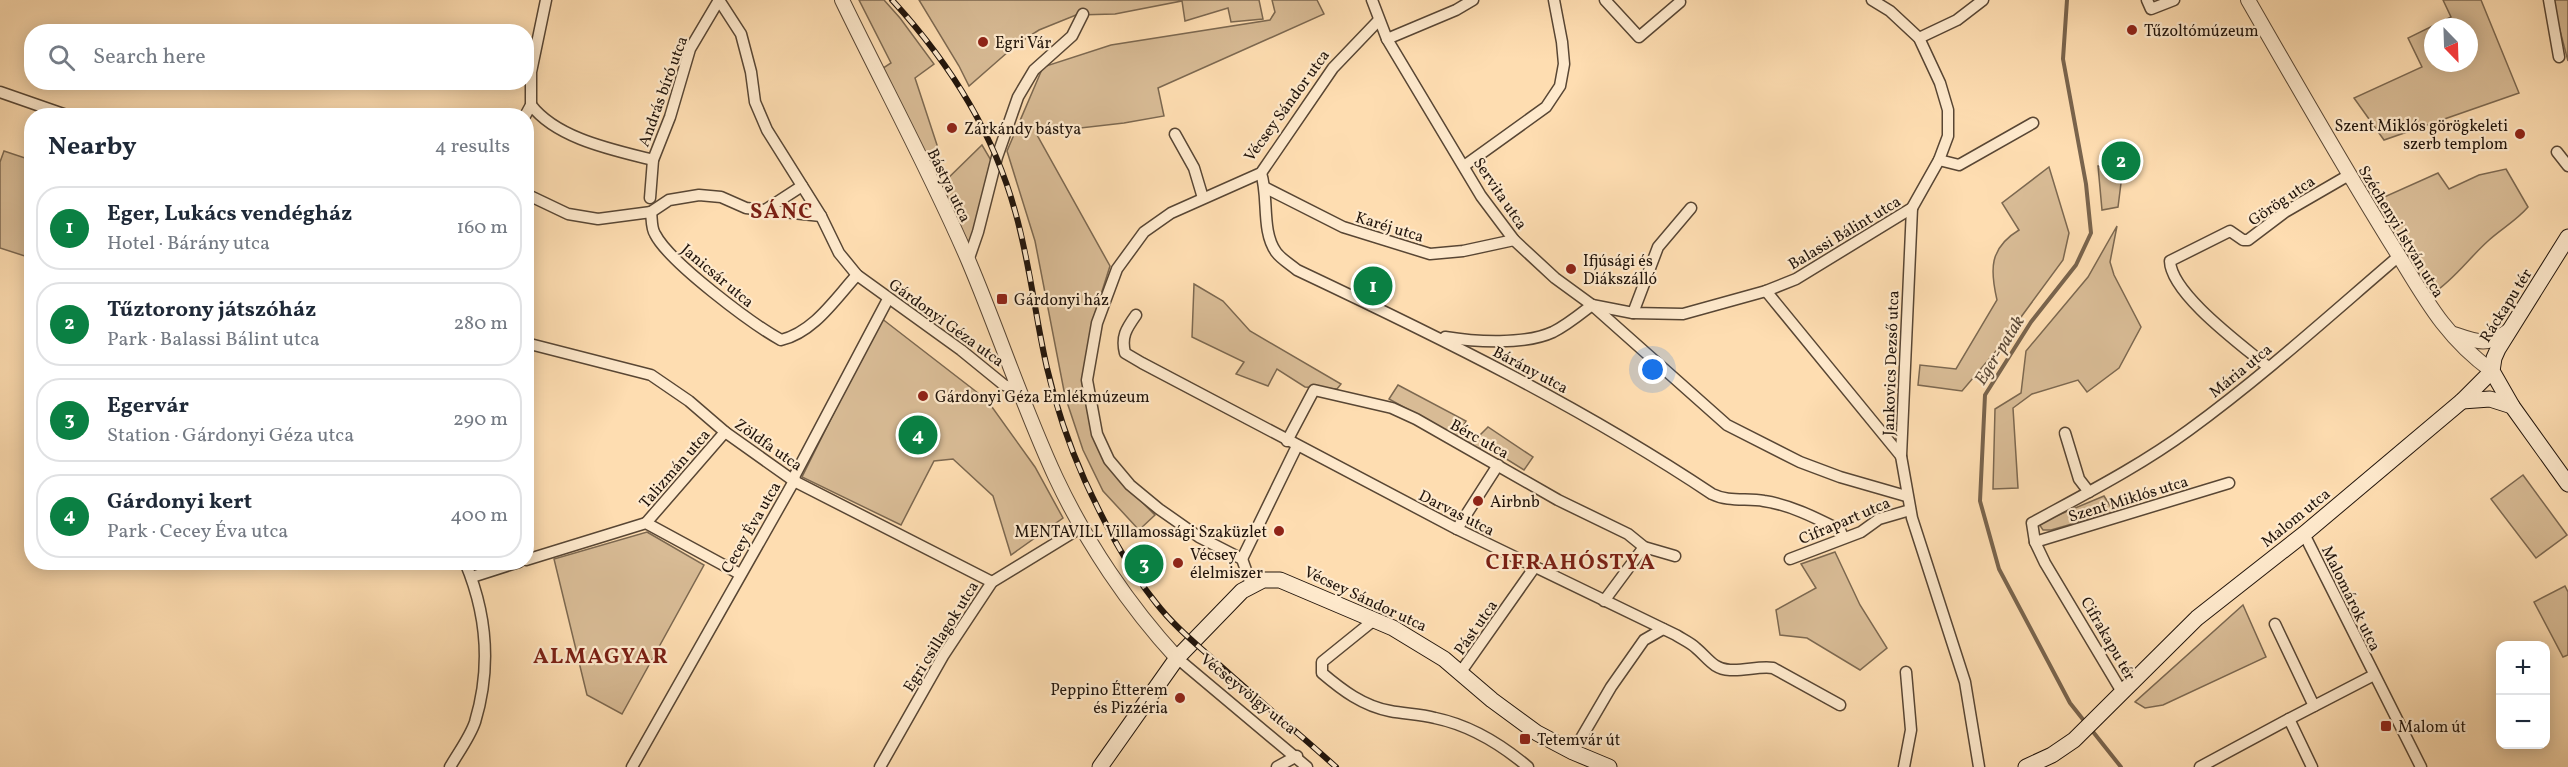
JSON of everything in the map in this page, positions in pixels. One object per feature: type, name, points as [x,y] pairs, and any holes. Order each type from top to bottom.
[{"type":"main road","name":"Ráckapu tér","points":[[2492,371],[2494,358],[2510,330],[2562,254],[2568,237]]},
{"type":"main road","name":"Malom utca","points":[[2122,692],[2197,618],[2304,534],[2462,401],[2492,371]]},
{"type":"main road","points":[[2492,371],[2512,406],[2568,484]]},
{"type":"main road","points":[[2462,401],[2490,399],[2512,406]]},
{"type":"main road","points":[[2548,457],[2568,467]]},
{"type":"main road","name":"Vécsey Sándor utca","points":[[1251,584],[1270,579],[1290,582],[1424,645],[1537,733],[1573,752],[1609,767]]},
{"type":"main road","name":"Vécseyvölgy utca","points":[[1100,767],[1178,658],[1251,584]]},
{"type":"main road","name":"Cifrakapu tér","points":[[2026,767],[2052,755],[2074,740],[2122,692]]},
{"type":"street","points":[[534,58],[546,0]]},
{"type":"street","name":"András bíró utca","points":[[650,198],[653,160],[670,117],[690,49],[719,0]]},
{"type":"street","name":"Gárdonyi Géza utca","points":[[719,0],[741,34],[751,72],[755,102],[767,130],[820,216],[839,253],[857,275],[888,299],[961,350],[1004,385],[1018,390]]},
{"type":"street","name":"Bástya utca","points":[[842,0],[968,261],[1018,390]]},
{"type":"street","name":"Servita utca","points":[[1372,0],[1378,21],[1387,39],[1481,196],[1514,240],[1555,278],[1592,305],[1727,425],[1800,462],[1850,480],[1906,496]]},
{"type":"street","points":[[1387,39],[1456,10],[1473,0]]},
{"type":"street","points":[[1464,166],[1546,107],[1560,86],[1564,64],[1554,0]]},
{"type":"street","points":[[1605,0],[1639,37],[1680,2]]},
{"type":"street","points":[[1872,0],[1890,11],[1919,38],[1957,20],[1983,0]]},
{"type":"street","points":[[2147,0],[2151,9],[2174,0]]},
{"type":"street","name":"Széchenyi István utca","points":[[2248,0],[2349,175],[2435,315],[2449,333],[2492,371]]},
{"type":"street","points":[[2549,0],[2559,57]]},
{"type":"street","points":[[968,261],[978,232],[997,157],[1018,97],[1034,70],[1072,36],[1083,14]]},
{"type":"street","name":"Vécsey Sándor utca","points":[[1242,559],[1199,537],[1159,509],[1131,485],[1109,460],[1097,434],[1087,380],[1097,323],[1118,269],[1144,232],[1171,213],[1262,174],[1333,68],[1378,21]]},
{"type":"street","name":"Balassi Bálint utca","points":[[1592,305],[1634,313],[1683,314],[1766,291],[1796,279],[1912,208],[1939,160],[1948,136],[1948,110],[1940,83],[1919,38]]},
{"type":"street","points":[[529,108],[531,90]]},
{"type":"street","points":[[0,92],[46,108]]},
{"type":"street","points":[[534,109],[538,115],[574,136],[653,160]]},
{"type":"street","points":[[1939,160],[1959,165],[2033,123]]},
{"type":"street","points":[[1175,134],[1194,168],[1203,198]]},
{"type":"street","points":[[2557,152],[2568,166]]},
{"type":"street","name":"Bárány utca","points":[[1262,174],[1266,188],[1272,246],[1278,254],[1298,270],[1436,335],[1600,424],[1712,495],[1719,498],[1763,500],[1783,505],[1840,530],[1843,537]]},
{"type":"street","name":"Görög utca","points":[[2268,367],[2212,321],[2185,293],[2170,269],[2170,261],[2230,231],[2243,240],[2248,240],[2285,212],[2349,175]]},
{"type":"street","points":[[765,210],[802,186]]},
{"type":"street","name":"Karéj utca","points":[[1266,188],[1342,227],[1430,254],[1463,251],[1514,240]]},
{"type":"street","points":[[534,198],[568,214],[598,219],[651,212],[669,200],[699,195],[721,197],[746,208],[820,216]]},
{"type":"street","points":[[1634,313],[1658,247],[1691,208]]},
{"type":"street","name":"Jankovics Dezső utca","points":[[1911,514],[1906,496],[1902,456],[1912,208]]},
{"type":"street","name":"Janicsár utca","points":[[651,212],[654,233],[672,257],[759,328],[781,340],[792,337],[810,326],[857,275]]},
{"type":"street","name":"Mária utca","points":[[2032,523],[2089,492],[2186,432],[2268,367],[2399,256]]},
{"type":"street","points":[[1766,291],[1902,456]]},
{"type":"street","name":"Cecey Éva utca","points":[[632,767],[794,481],[795,475],[888,299]]},
{"type":"street","points":[[1436,335],[1458,339],[1497,340],[1537,337],[1563,327],[1592,305]]},
{"type":"street","name":"Darvas utca","points":[[1137,315],[1122,340],[1125,353],[1158,372],[1457,529],[1663,629],[1696,647],[1707,660],[1721,669],[1732,671],[1773,668],[1840,705]]},
{"type":"street","points":[[2449,333],[2487,342],[2497,340],[2510,330]]},
{"type":"street","name":"Zöldfa utca","points":[[534,345],[651,375],[794,481],[992,582]]},
{"type":"street","points":[[1018,390],[1056,479],[1082,527],[1155,635],[1178,658]]},
{"type":"street","name":"Bérc utca","points":[[1287,441],[1314,390],[1392,408],[1558,500],[1628,534],[1644,547],[1675,556]]},
{"type":"street","name":"Talizmán utca","points":[[534,558],[646,523],[725,432]]},
{"type":"street","points":[[2065,433],[2079,479],[2089,492]]},
{"type":"street","points":[[1251,584],[1242,559],[1297,446]]},
{"type":"street","points":[[1457,529],[1498,465]]},
{"type":"street","name":"Szent Miklós utca","points":[[2035,542],[2229,483]]},
{"type":"street","points":[[1911,514],[1965,682],[1979,767]]},
{"type":"street","name":"Cifrapart utca","points":[[1790,559],[1861,532],[1879,519],[1911,514]]},
{"type":"street","name":"Talizmán utca","points":[[646,523],[740,574]]},
{"type":"street","name":"Cifrakapu tér","points":[[2032,523],[2035,542],[2045,563],[2122,692]]},
{"type":"street","name":"Egri csillagok utca","points":[[880,767],[943,656],[992,582],[1082,527]]},
{"type":"street","name":"Malomárok utca","points":[[2304,534],[2421,767]]},
{"type":"street","points":[[1604,601],[1644,547]]},
{"type":"street","name":"Pást utca","points":[[1460,673],[1534,568]]},
{"type":"street","points":[[450,767],[474,724],[486,667],[483,623],[468,570]]},
{"type":"street","points":[[471,577],[493,570]]},
{"type":"street","points":[[1374,620],[1322,662],[1322,673],[1360,701],[1387,711],[1436,718],[1460,725],[1499,744],[1528,767]]},
{"type":"street","points":[[2275,624],[2314,706]]},
{"type":"street","points":[[1573,752],[1611,687],[1644,640],[1663,629]]},
{"type":"street","name":"Vécseyvölgy utca","points":[[1178,658],[1297,756],[1307,767]]},
{"type":"street","points":[[1904,767],[1911,730],[1906,672]]},
{"type":"street","name":"Malomárok utca","points":[[2200,767],[2374,675]]},
{"type":"street","points":[[2289,719],[2312,767]]},
{"type":"street","points":[[1276,767],[1297,756]]},
{"type":"shaded area","points":[[859,0],[884,0],[934,64],[915,78],[939,151],[927,163],[940,186],[982,145],[995,167],[968,261],[877,72],[891,63]]},
{"type":"shaded area","name":"Egri Vár","points":[[919,0],[1259,0],[1263,19],[1231,22],[1228,8],[1185,21],[1182,1],[1115,14],[1076,15],[1039,30],[1017,44],[969,86]]},
{"type":"shaded area","points":[[1272,0],[1317,0],[1324,14],[1158,88],[1164,116],[1036,133],[1110,266],[1092,323],[1082,382],[1093,435],[1129,489],[1155,515],[1139,530],[1103,491],[1083,450],[1065,396],[1035,241],[1007,151],[1043,67],[1111,45],[1270,20],[1275,12]]},
{"type":"shaded area","points":[[2443,0],[2481,0],[2519,93],[2384,140],[2354,98],[2422,67],[2408,38],[2424,30],[2424,72],[2478,72],[2478,18],[2449,18],[2451,17]]},
{"type":"shaded area","points":[[2552,0],[2568,0],[2568,61]]},
{"type":"shaded area","points":[[4,151],[24,158],[24,256],[0,248],[0,162]]},
{"type":"shaded area","points":[[2098,166],[2123,167],[2118,207],[2102,210]]},
{"type":"shaded area","points":[[2049,167],[2069,233],[2063,260],[1996,351],[1962,391],[1918,385],[1920,365],[1956,369],[1997,300],[1993,269],[1997,252],[2009,237],[2019,230],[2002,203]]},
{"type":"shaded area","points":[[2506,169],[2528,207],[2432,294],[2373,202],[2438,173],[2449,189],[2479,175]]},
{"type":"shaded area","points":[[2117,226],[2110,262],[2114,275],[2141,327],[2119,368],[2087,392],[2078,380],[2032,394],[2013,408],[2018,488],[1993,489],[1995,409],[2021,393],[2026,351],[2088,277]]},
{"type":"shaded area","points":[[1194,284],[1223,301],[1250,331],[1341,384],[1337,389],[1305,387],[1277,369],[1268,386],[1236,374],[1244,362],[1192,337]]},
{"type":"shaded area","points":[[881,318],[987,400],[1035,467],[1063,518],[1011,555],[993,496],[953,459],[934,461],[901,525],[802,477]]},
{"type":"shaded area","points":[[1398,385],[1466,421],[1461,430],[1475,440],[1488,427],[1533,457],[1524,470],[1484,445],[1479,449],[1389,399]]},
{"type":"shaded area","points":[[2523,475],[2567,535],[2536,558],[2491,499]]},
{"type":"shaded area","points":[[2104,496],[2114,512],[2051,530],[2043,530],[2039,524],[2044,521]]},
{"type":"shaded area","points":[[647,532],[704,565],[622,714],[587,695],[554,559]]},
{"type":"shaded area","points":[[1835,552],[1860,605],[1887,648],[1860,670],[1807,638],[1780,635],[1776,610],[1816,588],[1801,564]]},
{"type":"shaded area","points":[[2565,586],[2568,592],[2568,655],[2563,657],[2534,602]]},
{"type":"shaded area","points":[[2243,605],[2266,657],[2163,705],[2145,708],[2135,702]]},
{"type":"waterway","name":"Eger-patak","points":[[2067,0],[2063,59],[2086,184],[2091,233],[2076,265],[2031,322],[1985,395],[1980,501],[1999,569],[2070,703],[2085,722]]},
{"type":"waterway","name":"Eger-patak","points":[[2090,728],[2121,767]]},
{"type":"railway","points":[[892,0],[950,72],[981,125],[1006,181],[1029,270],[1043,348],[1059,411],[1085,481],[1117,545],[1145,589],[1177,626],[1336,767]]},
{"type":"place","name":"Tűzoltómúzeum","points":[[2132,30]]},
{"type":"place","name":"Egri Vár","points":[[983,42]]},
{"type":"place","name":"Zárkándy bástya","points":[[952,128]]},
{"type":"place","name":"Szent Miklós görögkeleti szerb templom","points":[[2520,134]]},
{"type":"place","name":"Tűztorony játszóház","points":[[2121,161]]},
{"type":"place","name":"Ifjúsági és Diákszálló","points":[[1571,269]]},
{"type":"place","name":"Eger, Lukács vendégház","points":[[1373,286]]},
{"type":"place","name":"Gárdonyi ház","points":[[1002,299]]},
{"type":"place","name":"Gárdonyi Géza Emlékmúzeum","points":[[923,396]]},
{"type":"place","name":"Gárdonyi kert","points":[[918,435]]},
{"type":"place","name":"Airbnb","points":[[1478,501]]},
{"type":"place","name":"MENTAVILL Villamossági Szaküzlet","points":[[1279,531]]},
{"type":"place","name":"Vécsey élelmiszer","points":[[1178,563]]},
{"type":"place","name":"Egervár","points":[[1144,564]]},
{"type":"place","name":"Peppino Étterem és Pizzéria","points":[[1180,698]]},
{"type":"place","name":"Malom út","points":[[2386,726]]},
{"type":"place","name":"Tetemvár út","points":[[1525,739]]},
{"type":"district","name":"SÁNC","points":[[782,210]]},
{"type":"district","name":"CIFRAHÓSTYA","points":[[1571,561]]},
{"type":"district","name":"ALMAGYAR","points":[[601,655]]}]
